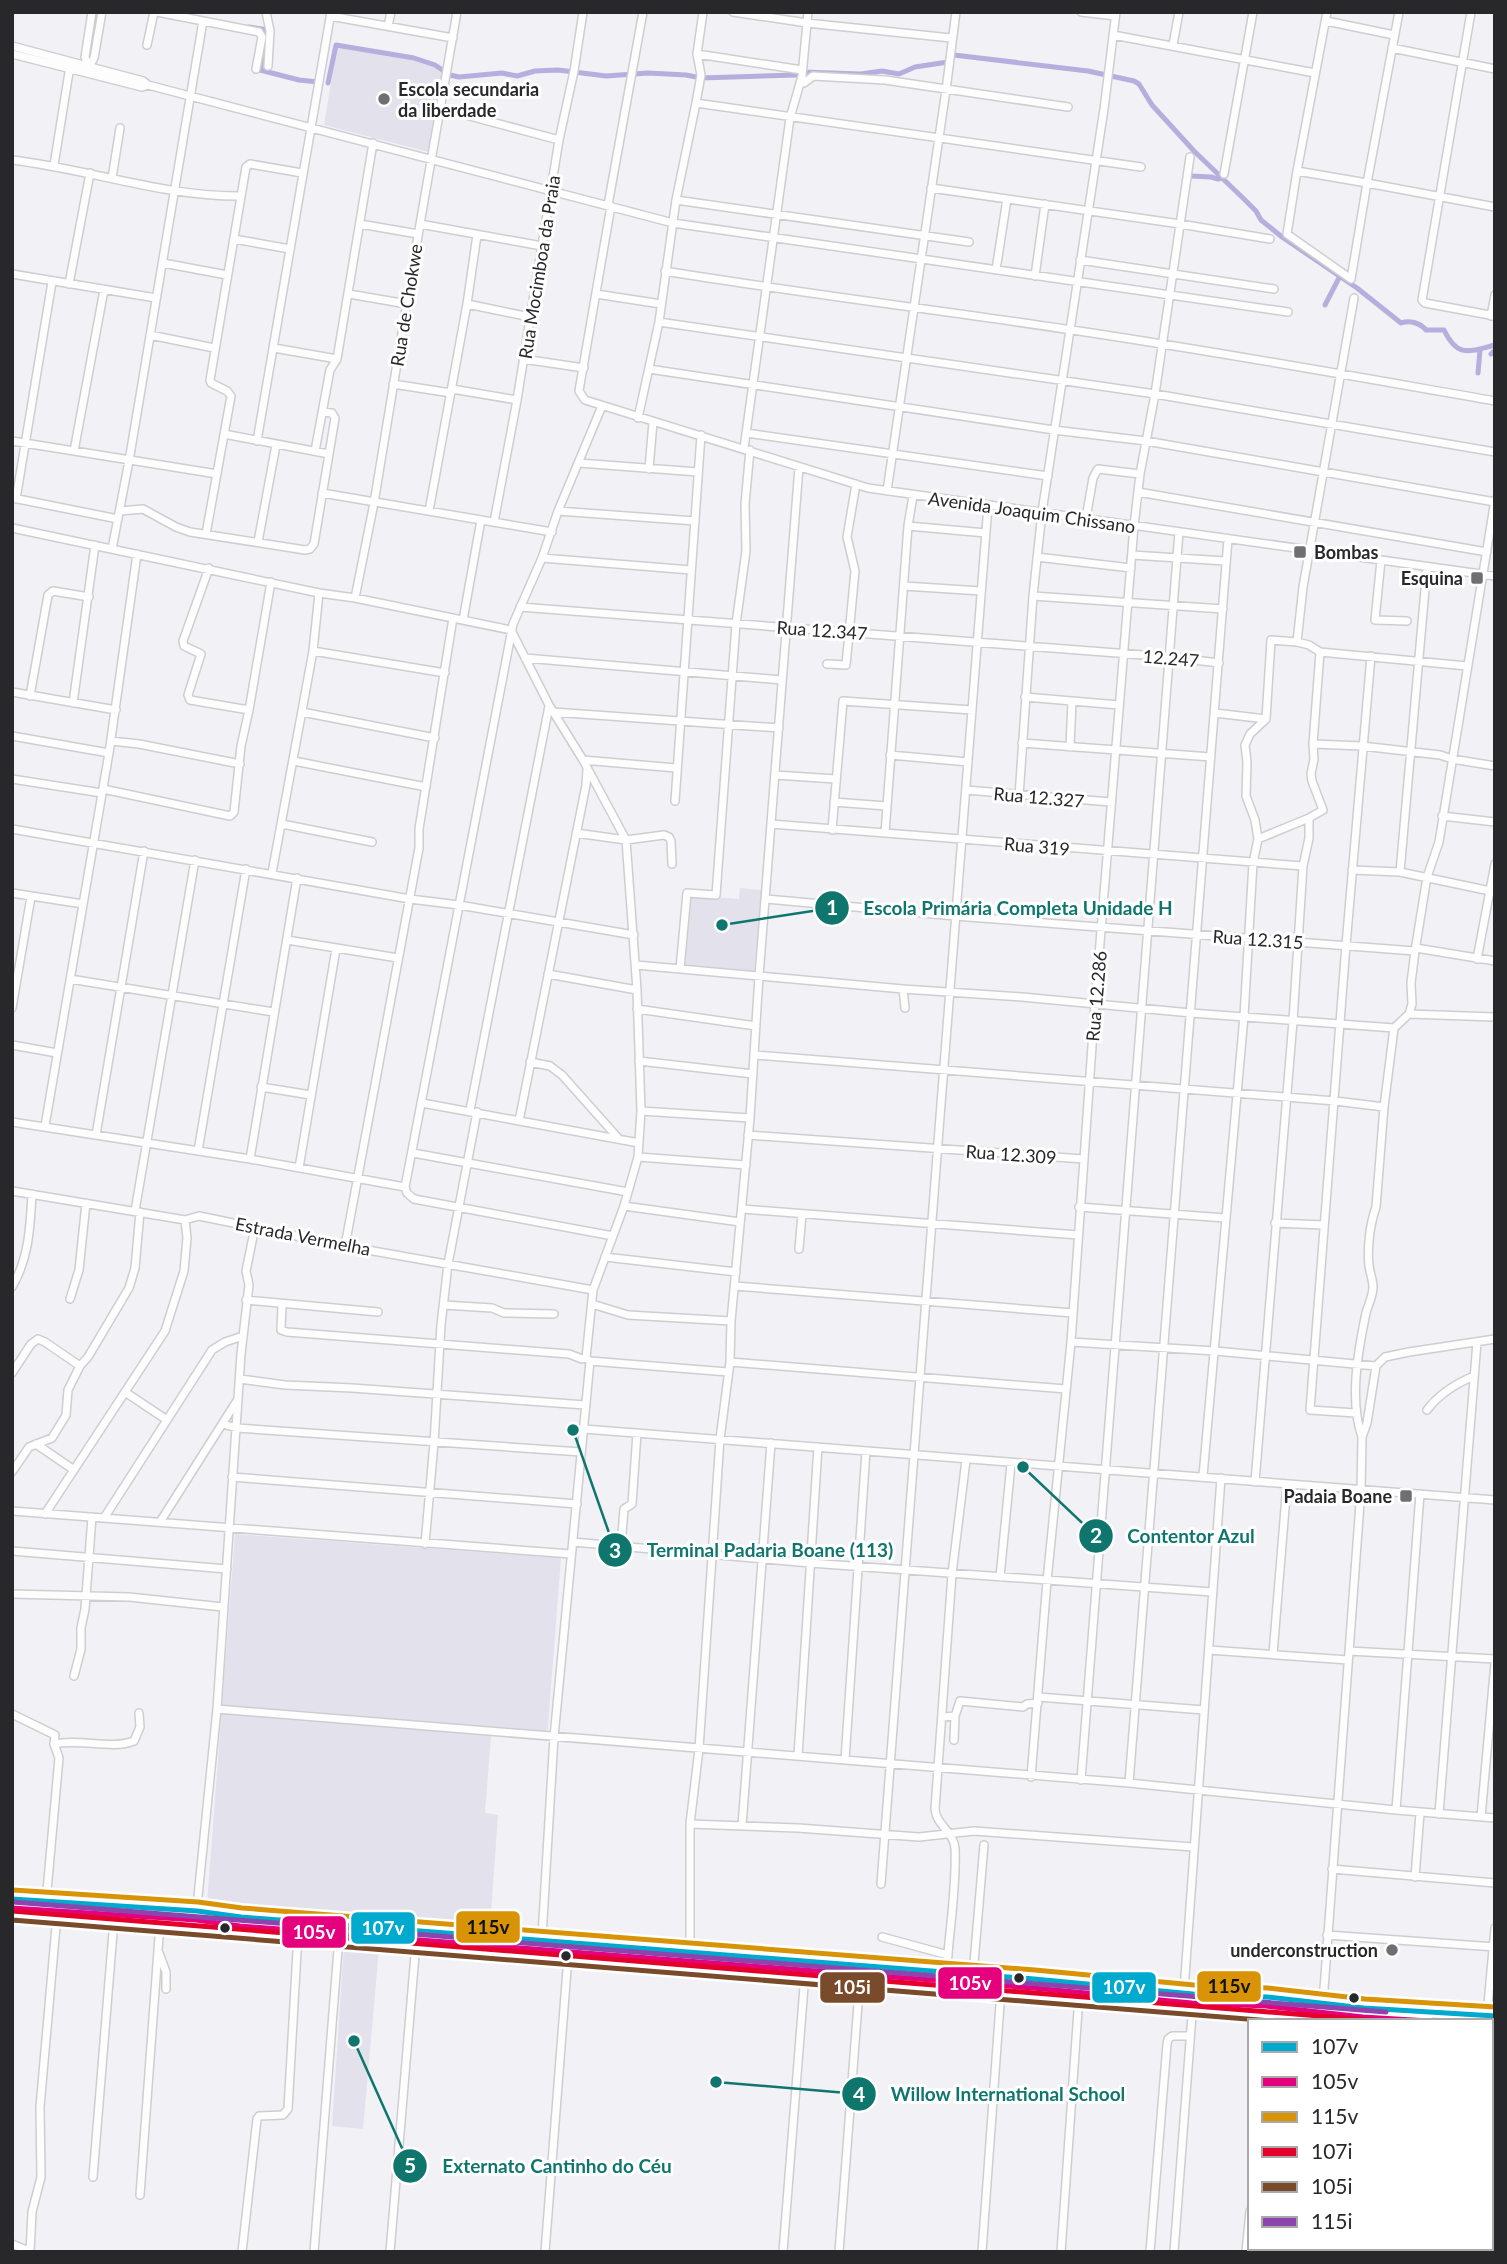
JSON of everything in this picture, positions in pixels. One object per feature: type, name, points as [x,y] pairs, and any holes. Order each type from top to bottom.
[{"type":"highway","points":[[12,1899],[1002,1977],[1188,1999],[1266,2016],[1346,2019]]},
{"type":"highway","points":[[12,1911],[1079,1996],[1323,2002],[1491,2016]]},
{"type":"street","points":[[87,70],[85,57],[92,12]]},
{"type":"street","points":[[87,70],[94,58],[102,12]]},
{"type":"street","points":[[147,45],[155,12],[259,32],[262,37],[256,69]]},
{"type":"street","points":[[266,12],[270,31],[268,66]]},
{"type":"street","points":[[388,26],[391,12]]},
{"type":"street","name":"Rua de Chokwe","points":[[355,598],[374,503],[457,12]]},
{"type":"street","name":"Rua Mocimboa da Praia","points":[[494,522],[583,12]]},
{"type":"street","points":[[523,359],[584,368],[643,12]]},
{"type":"street","points":[[638,418],[659,322],[676,200],[696,103],[700,78],[697,54],[703,12]]},
{"type":"street","points":[[733,12],[807,23],[951,38]]},
{"type":"street","points":[[680,969],[687,892],[716,895],[736,624],[746,551],[746,433],[790,118],[802,70],[808,12]]},
{"type":"street","points":[[887,491],[956,12]]},
{"type":"street","points":[[1019,796],[1033,597],[1042,512],[1104,109],[1115,14],[1081,12]]},
{"type":"street","points":[[1173,45],[1179,12]]},
{"type":"street","points":[[1224,174],[1253,12]]},
{"type":"street","points":[[1327,12],[1287,234],[1351,279],[1399,12]]},
{"type":"street","points":[[1471,12],[1422,300],[1425,303],[1493,316],[1495,295]]},
{"type":"street","points":[[257,441],[331,14],[453,38]]},
{"type":"street","points":[[112,549],[176,191],[203,21]]},
{"type":"street","points":[[1326,22],[1394,35]]},
{"type":"street","points":[[1113,35],[1315,73]]},
{"type":"street","points":[[12,46],[70,66],[143,81],[148,85],[190,97],[673,223],[1288,312]]},
{"type":"street","points":[[1392,48],[1495,69]]},
{"type":"street","points":[[12,54],[53,61]]},
{"type":"street","points":[[697,54],[802,70]]},
{"type":"street","points":[[54,165],[70,66]]},
{"type":"street","points":[[800,83],[813,76],[885,80],[1068,107]]},
{"type":"street","points":[[696,103],[1140,167]]},
{"type":"street","points":[[440,108],[559,140]]},
{"type":"street","points":[[112,178],[120,128]]},
{"type":"street","points":[[315,451],[330,370],[337,359],[373,143]]},
{"type":"street","name":"Rua 12.286","points":[[1031,1776],[1071,1342],[1079,1207],[1134,526],[1190,157]]},
{"type":"street","points":[[12,160],[54,165],[176,191],[241,196]]},
{"type":"street","points":[[206,534],[231,396],[211,383],[214,348],[247,165],[302,173]]},
{"type":"street","points":[[1297,171],[1495,207]]},
{"type":"street","points":[[69,284],[90,173]]},
{"type":"street","points":[[931,188],[1270,239]]},
{"type":"street","points":[[996,270],[1007,199]]},
{"type":"street","points":[[676,200],[969,242]]},
{"type":"street","points":[[1035,276],[1045,204]]},
{"type":"street","points":[[360,224],[418,234]]},
{"type":"street","points":[[420,224],[542,246]]},
{"type":"street","points":[[429,511],[477,235]]},
{"type":"street","points":[[233,239],[290,249]]},
{"type":"street","points":[[1080,260],[1274,289]]},
{"type":"street","points":[[163,263],[227,275]]},
{"type":"street","points":[[666,271],[767,288],[1070,329],[1495,401]]},
{"type":"street","points":[[12,274],[156,298]]},
{"type":"street","points":[[52,282],[26,443],[14,498],[119,515],[143,509],[190,532],[305,551],[314,544],[335,418],[332,413],[323,412]]},
{"type":"street","points":[[74,451],[104,290]]},
{"type":"street","points":[[349,294],[407,303]]},
{"type":"street","points":[[596,294],[662,304]]},
{"type":"street","points":[[1297,642],[1322,471],[1354,298]]},
{"type":"street","points":[[467,304],[530,317]]},
{"type":"street","points":[[659,322],[1154,394],[1495,452]]},
{"type":"street","points":[[150,335],[214,348]]},
{"type":"street","points":[[274,348],[337,359]]},
{"type":"street","name":"Avenida Joaquim Chissano","points":[[584,368],[579,391],[582,397],[602,406],[856,485],[913,496],[1495,576]]},
{"type":"street","points":[[649,369],[1054,430],[1146,440],[1495,501],[1439,842],[1427,877],[1415,949],[1411,983],[1412,1004],[1409,1014],[1394,1028],[1376,1207],[1371,1220],[1368,1264],[1373,1288],[1359,1363],[1356,1413],[1362,1437],[1361,1490],[1322,2016]]},
{"type":"street","points":[[393,384],[517,400]]},
{"type":"street","points":[[602,406],[511,631],[405,1187],[414,1199],[613,1236]]},
{"type":"street","points":[[649,468],[653,422]]},
{"type":"street","points":[[746,433],[1048,476]]},
{"type":"street","points":[[224,434],[329,454]]},
{"type":"street","points":[[675,801],[701,435]]},
{"type":"street","points":[[12,441],[217,474]]},
{"type":"street","points":[[258,542],[276,445]]},
{"type":"street","points":[[579,463],[698,472]]},
{"type":"street","points":[[690,1952],[690,1824],[699,1749],[720,1439],[730,1362],[731,1321],[750,1118],[758,976],[799,467]]},
{"type":"street","points":[[1086,518],[1094,472],[1098,469],[1140,474]]},
{"type":"street","points":[[827,664],[846,665],[855,570],[847,537],[856,485]]},
{"type":"street","points":[[1138,492],[1487,552]]},
{"type":"street","points":[[322,493],[552,532]]},
{"type":"street","points":[[885,833],[908,526],[913,496]]},
{"type":"street","points":[[881,1884],[948,991],[988,506]]},
{"type":"street","points":[[558,511],[695,521]]},
{"type":"street","points":[[463,620],[481,520]]},
{"type":"street","points":[[908,526],[986,533]]},
{"type":"street","points":[[12,528],[511,631],[551,709],[585,764],[626,840],[637,990],[641,1111],[638,1157],[624,1206],[593,1290],[582,1452],[554,1737],[541,1953]]},
{"type":"street","points":[[1081,1780],[1178,532]]},
{"type":"street","points":[[1129,1783],[1228,539]]},
{"type":"street","points":[[73,704],[95,545]]},
{"type":"street","points":[[45,1126],[116,710],[137,554]]},
{"type":"street","points":[[1132,555],[1225,561]]},
{"type":"street","points":[[1037,556],[1131,568]]},
{"type":"street","points":[[542,558],[691,569]]},
{"type":"street","points":[[1381,560],[1375,620],[1408,621]]},
{"type":"street","points":[[1400,872],[1427,567]]},
{"type":"street","points":[[209,568],[183,641],[184,646],[201,654],[188,698],[248,710]]},
{"type":"street","points":[[12,779],[102,791],[230,816],[234,812],[241,746],[271,582]]},
{"type":"street","points":[[904,586],[981,591]]},
{"type":"street","points":[[30,696],[48,595],[53,590],[89,597]]},
{"type":"street","points":[[272,873],[313,651],[319,593]]},
{"type":"street","points":[[1033,597],[1223,609]]},
{"type":"street","name":"Rua 12.347","points":[[520,607],[1124,654]]},
{"type":"street","points":[[345,1246],[419,848],[419,828],[453,618]]},
{"type":"street","points":[[1203,1476],[1244,1016],[1253,863],[1258,839],[1255,820],[1246,796],[1245,745],[1250,734],[1266,719],[1271,640],[1297,642],[1320,652],[1467,666]]},
{"type":"street","points":[[313,651],[445,673]]},
{"type":"street","points":[[1258,839],[1323,810],[1311,774],[1320,652]]},
{"type":"street","name":"12.247","points":[[1124,654],[1219,663]]},
{"type":"street","points":[[1356,1413],[1310,1410],[1371,656]]},
{"type":"street","points":[[525,658],[782,680]]},
{"type":"street","points":[[12,692],[116,710]]},
{"type":"street","points":[[1025,697],[1119,705]]},
{"type":"street","points":[[832,830],[843,701],[972,710]]},
{"type":"street","points":[[1069,747],[1072,701]]},
{"type":"street","points":[[551,709],[679,722],[779,728]]},
{"type":"street","points":[[425,1544],[448,1264],[507,915],[551,709]]},
{"type":"street","points":[[302,712],[435,738]]},
{"type":"street","points":[[1214,713],[1266,719]]},
{"type":"street","points":[[12,736],[109,752]]},
{"type":"street","points":[[111,741],[240,764]]},
{"type":"street","points":[[1022,743],[1211,757]]},
{"type":"street","points":[[1314,744],[1362,746],[1440,755],[1495,766]]},
{"type":"street","points":[[890,755],[968,762]]},
{"type":"street","points":[[294,761],[426,787]]},
{"type":"street","points":[[585,764],[676,768]]},
{"type":"street","points":[[519,1121],[576,833],[585,764]]},
{"type":"street","points":[[775,775],[836,779]]},
{"type":"street","name":"Rua 12.327","points":[[966,790],[1111,802]]},
{"type":"street","points":[[834,802],[886,806]]},
{"type":"street","points":[[1442,816],[1495,822]]},
{"type":"street","points":[[1255,1482],[1303,866],[1309,838],[1308,818]]},
{"type":"street","points":[[282,824],[372,842]]},
{"type":"street","name":"Rua 319","points":[[771,824],[1303,866]]},
{"type":"street","points":[[12,829],[410,899],[634,934]]},
{"type":"street","points":[[576,833],[626,840],[669,836],[672,864]]},
{"type":"street","points":[[96,1135],[144,851]]},
{"type":"street","points":[[52,1455],[52,1438],[66,1415],[68,1390],[129,1288],[135,1268],[138,1211],[147,1143],[195,860]]},
{"type":"street","points":[[1478,959],[1493,892],[1495,864]]},
{"type":"street","points":[[198,1151],[246,869]]},
{"type":"street","points":[[1352,870],[1400,872],[1493,892]]},
{"type":"street","points":[[250,1159],[297,878]]},
{"type":"street","points":[[12,894],[83,904]]},
{"type":"street","points":[[12,1007],[32,897]]},
{"type":"street","name":"Rua 12.315","points":[[766,899],[1248,939],[1415,949],[1495,961]]},
{"type":"street","points":[[287,940],[398,958]]},
{"type":"street","points":[[299,1168],[336,949]]},
{"type":"street","points":[[636,965],[1394,1028]]},
{"type":"street","points":[[548,974],[637,990]]},
{"type":"street","points":[[70,979],[273,1012]]},
{"type":"street","points":[[903,989],[905,1008]]},
{"type":"street","points":[[637,1009],[756,1026]]},
{"type":"street","points":[[1409,1014],[1495,1017]]},
{"type":"street","points":[[12,1045],[57,1053]]},
{"type":"street","points":[[755,1055],[1384,1107]]},
{"type":"street","points":[[639,1061],[753,1074]]},
{"type":"street","points":[[530,1062],[550,1066],[562,1075],[619,1139]]},
{"type":"street","points":[[261,1087],[311,1095]]},
{"type":"street","points":[[422,1103],[639,1143]]},
{"type":"street","points":[[641,1111],[750,1118]]},
{"type":"street","points":[[12,1122],[250,1159],[405,1187]]},
{"type":"street","name":"Rua 12.309","points":[[748,1135],[1084,1159]]},
{"type":"street","points":[[413,1153],[628,1192]]},
{"type":"street","points":[[638,1157],[746,1166]]},
{"type":"street","name":"Estrada Vermelha","points":[[12,1191],[185,1220],[199,1216],[345,1246],[593,1290]]},
{"type":"street","points":[[12,1287],[25,1260],[32,1194]]},
{"type":"street","points":[[70,1299],[79,1270],[86,1203]]},
{"type":"street","points":[[624,1206],[740,1222]]},
{"type":"street","points":[[1079,1207],[1225,1218]]},
{"type":"street","points":[[742,1209],[1078,1235]]},
{"type":"street","points":[[799,1249],[802,1214]]},
{"type":"street","points":[[45,1514],[164,1331],[184,1271],[187,1238],[185,1220]]},
{"type":"street","points":[[1275,1223],[1324,1225]]},
{"type":"street","points":[[195,1926],[231,1528],[232,1477],[248,1285],[246,1271],[255,1227]]},
{"type":"street","points":[[605,1257],[736,1272]]},
{"type":"street","points":[[735,1286],[1073,1313]]},
{"type":"street","points":[[247,1300],[378,1312]]},
{"type":"street","points":[[282,1304],[280,1325],[281,1330],[287,1332],[569,1354],[588,1360],[728,1372]]},
{"type":"street","points":[[592,1304],[628,1315],[731,1321]]},
{"type":"street","points":[[444,1305],[492,1308],[504,1313],[554,1314]]},
{"type":"street","points":[[104,1518],[204,1360],[212,1350],[225,1342],[243,1336]]},
{"type":"street","points":[[12,1373],[37,1339],[80,1366]]},
{"type":"street","points":[[1362,1437],[1367,1423],[1376,1366],[1385,1357],[1495,1339]]},
{"type":"street","points":[[225,1342],[241,1354]]},
{"type":"street","points":[[1071,1342],[1215,1351],[1376,1366]]},
{"type":"street","points":[[1439,1814],[1477,1342]]},
{"type":"street","points":[[730,1362],[1066,1389]]},
{"type":"street","points":[[1427,1410],[1433,1401],[1449,1388],[1474,1376]]},
{"type":"street","points":[[240,1379],[285,1385],[585,1405]]},
{"type":"street","points":[[125,1392],[167,1420]]},
{"type":"street","points":[[160,1522],[238,1399]]},
{"type":"street","points":[[223,1424],[237,1428],[582,1452]]},
{"type":"street","points":[[584,1429],[1495,1500]]},
{"type":"street","points":[[621,1546],[624,1509],[632,1504],[637,1433]]},
{"type":"street","points":[[12,1472],[29,1447],[52,1438]]},
{"type":"street","points":[[742,1826],[771,1443]]},
{"type":"street","points":[[36,1444],[74,1470]]},
{"type":"street","points":[[798,1756],[818,1447]]},
{"type":"street","points":[[845,1760],[866,1451]]},
{"type":"street","points":[[946,1986],[955,1846],[935,1815],[953,1574],[966,1460]]},
{"type":"street","points":[[1000,1577],[1010,1464]]},
{"type":"street","points":[[232,1477],[576,1504]]},
{"type":"street","points":[[1174,2252],[1190,2036],[1188,1999],[1193,1847],[1221,1478]]},
{"type":"street","points":[[1273,1654],[1287,1484]]},
{"type":"street","points":[[1396,1810],[1420,1494]]},
{"type":"street","points":[[12,1511],[571,1554]]},
{"type":"street","points":[[74,1676],[80,1658],[92,1517]]},
{"type":"street","points":[[573,1542],[857,1567],[1212,1592]]},
{"type":"street","points":[[12,1551],[227,1569]]},
{"type":"street","points":[[12,1594],[129,1597],[223,1607]]},
{"type":"street","points":[[1209,1650],[1348,1660]]},
{"type":"street","points":[[1349,1651],[1495,1661],[1481,1817]]},
{"type":"street","points":[[954,1740],[955,1716],[960,1701],[1023,1707],[1038,1700],[1087,1700],[1204,1710]]},
{"type":"street","points":[[216,1709],[1129,1783],[1420,1813],[1495,1818]]},
{"type":"street","points":[[54,1744],[66,1741],[125,1745],[134,1741],[140,1727],[139,1713]]},
{"type":"street","points":[[12,1714],[55,1735],[54,1744],[59,1758],[46,1902]]},
{"type":"street","points":[[942,1717],[955,1716]]},
{"type":"street","points":[[1415,1877],[1420,1813]]},
{"type":"street","points":[[690,1824],[839,1831],[919,1838],[974,1831],[1193,1847]]},
{"type":"street","points":[[973,1975],[984,1845]]},
{"type":"street","points":[[1332,1869],[1495,1883]]},
{"type":"street","points":[[12,2244],[29,2251],[32,2212],[41,2177],[40,2108],[57,1915]]},
{"type":"street","points":[[93,2177],[114,1920]]},
{"type":"street","points":[[139,2195],[160,1923]]},
{"type":"street","points":[[1491,2016],[1495,1928]]},
{"type":"street","points":[[242,2252],[257,2119],[259,2116],[283,2115],[288,2109],[298,1934]]},
{"type":"street","points":[[1327,1935],[1494,1947]]},
{"type":"street","points":[[314,2252],[339,1937]]},
{"type":"street","points":[[882,1937],[948,1955]]},
{"type":"street","points":[[390,2252],[416,1944]]},
{"type":"street","points":[[545,2252],[569,1944]]},
{"type":"street","points":[[158,1951],[166,1972],[166,1989]]},
{"type":"street","points":[[783,2252],[805,1974]]},
{"type":"street","points":[[982,2252],[1002,1977]]},
{"type":"street","points":[[839,2252],[860,1978]]},
{"type":"street","points":[[1061,2252],[1079,1996]]},
{"type":"street","points":[[1346,2019],[1348,2006]]},
{"type":"street","points":[[1150,2252],[1167,2044],[1172,2036],[1190,2036]]},
{"type":"street","points":[[1246,2252],[1248,2232]]},
{"type":"shaded area","name":"Escola secundaria da liberdade","points":[[337,45],[406,57],[432,65],[444,73],[429,152],[324,125]]},
{"type":"shaded area","points":[[740,888],[762,890],[754,973],[682,967],[688,895],[739,899]]},
{"type":"shaded area","points":[[235,1534],[561,1558],[547,1739],[491,1736],[485,1813],[498,1815],[490,1928],[207,1904]]},
{"type":"shaded area","points":[[344,1945],[379,1949],[363,2129],[332,2126]]},
{"type":"waterway","points":[[249,27],[268,30],[267,33]]},
{"type":"waterway","points":[[328,83],[336,45],[414,58],[459,77],[502,73],[517,76],[535,71],[558,70],[606,76],[648,73],[701,78],[796,75],[802,72],[861,74],[882,71],[899,74],[915,67],[948,62]]},
{"type":"waterway","points":[[266,46],[260,70],[318,82]]},
{"type":"waterway","points":[[951,60],[954,55],[1088,71],[1134,81],[1194,151],[1256,211],[1261,220],[1282,237],[1357,288],[1401,323],[1415,323],[1426,330],[1444,330],[1454,345],[1465,351],[1495,345]]},
{"type":"waterway","points":[[1191,176],[1222,178]]},
{"type":"waterway","points":[[1325,305],[1340,276]]},
{"type":"waterway","points":[[1478,373],[1480,350]]},
{"type":"waterway","points":[[1491,354],[1495,350]]},
{"type":"transit line","name":"115v","points":[[13,1890],[198,1902],[242,1908],[1035,1970],[1194,1985],[1268,1988],[1365,1999],[1495,2007]]},
{"type":"transit line","name":"107v","points":[[12,1899],[197,1911],[241,1917],[1034,1979],[1193,1994],[1267,1997],[1364,2008],[1495,2016]]},
{"type":"transit line","name":"115i","points":[[13,1902],[1386,2012]]},
{"type":"transit line","name":"105v","points":[[12,1908],[196,1920],[240,1926],[1033,1988],[1192,2003],[1266,2006],[1396,2019]]},
{"type":"transit line","name":"107i","points":[[12,1911],[1357,2019]]},
{"type":"transit line","name":"105i","points":[[12,1920],[1248,2019]]},
{"type":"place","name":"Escola secundaria da liberdade","points":[[384,99]]},
{"type":"place","name":"Bombas","points":[[1300,552]]},
{"type":"place","name":"Esquina","points":[[1477,578]]},
{"type":"place","name":"Escola Primária Completa Unidade H","points":[[722,925]]},
{"type":"place","name":"Terminal Padaria Boane (113)","points":[[573,1430]]},
{"type":"place","name":"Contentor Azul","points":[[1023,1467]]},
{"type":"place","name":"Padaia Boane","points":[[1406,1496]]},
{"type":"place","name":"underconstruction","points":[[1392,1950]]},
{"type":"place","name":"Externato Cantinho do Céu","points":[[354,2041]]},
{"type":"place","name":"Willow International School","points":[[716,2082]]}]
